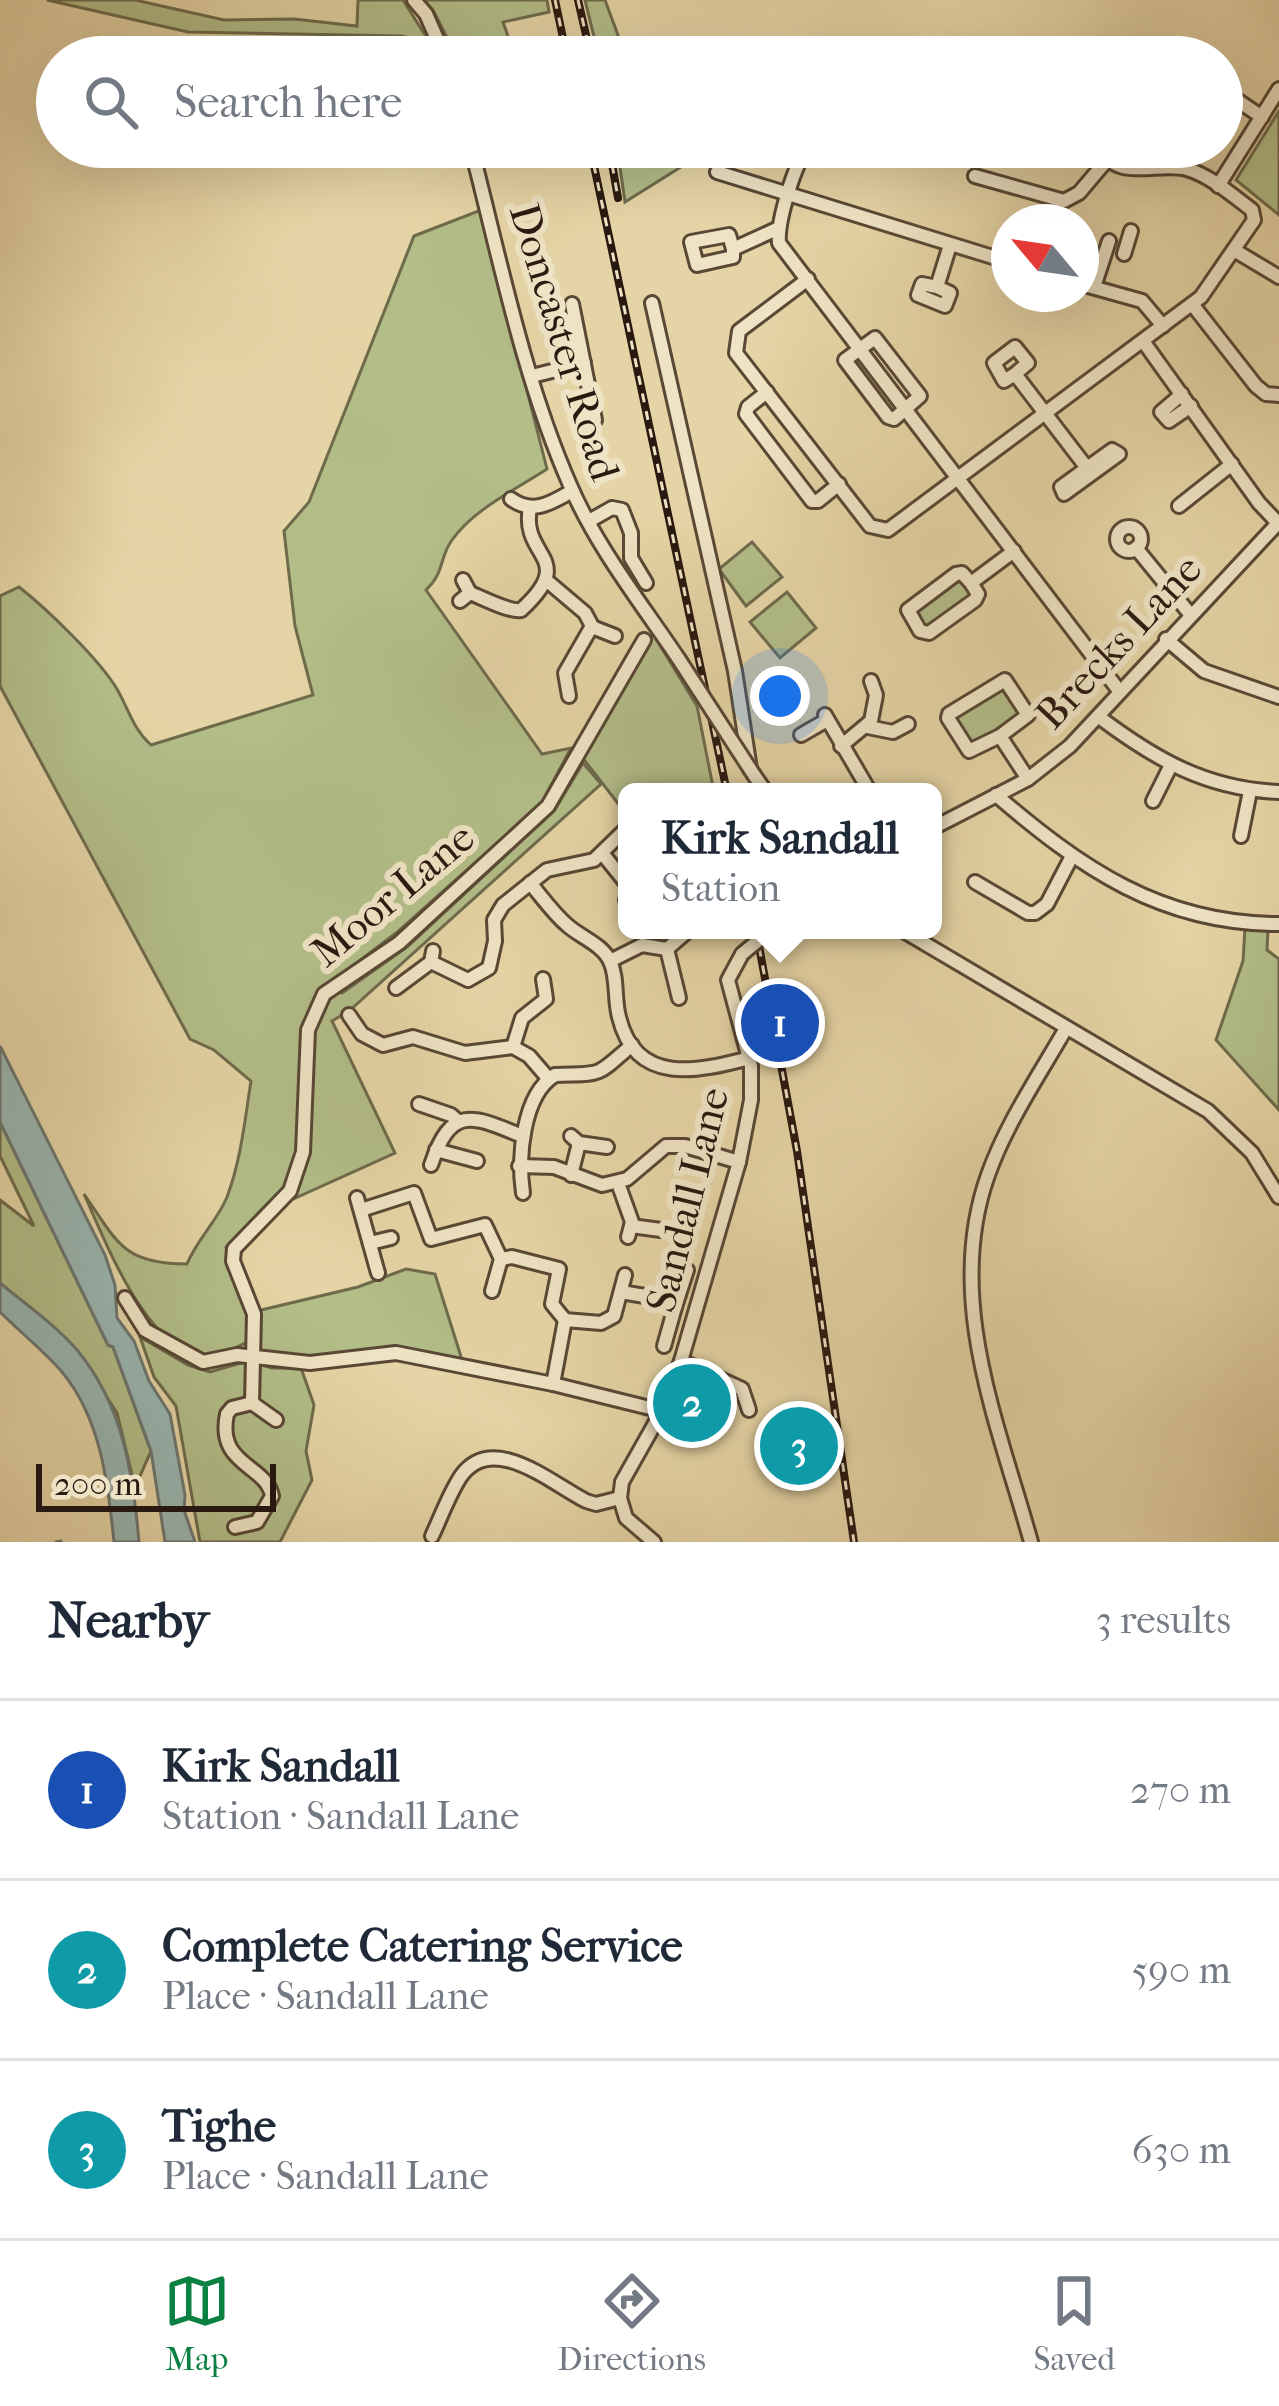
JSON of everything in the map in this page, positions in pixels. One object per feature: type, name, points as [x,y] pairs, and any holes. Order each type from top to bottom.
[{"type":"street","points":[[414,0],[436,36]]},
{"type":"street","points":[[1243,146],[1279,89]]},
{"type":"street","points":[[1243,104],[1262,117]]},
{"type":"street","name":"Doncaster Road","points":[[477,168],[532,376],[572,491],[760,783]]},
{"type":"street","points":[[799,168],[779,228],[779,243],[860,348]]},
{"type":"street","points":[[975,176],[1064,200],[1079,193],[1094,168]]},
{"type":"street","points":[[808,279],[737,335],[736,352],[870,526],[888,530],[1192,304],[1207,291],[1255,214],[1188,169],[1125,168]]},
{"type":"street","points":[[1218,185],[1229,168]]},
{"type":"street","points":[[717,172],[991,257]]},
{"type":"street","points":[[733,249],[779,228]]},
{"type":"street","points":[[1099,262],[1107,245],[1126,255],[1131,231]]},
{"type":"street","points":[[937,287],[950,245]]},
{"type":"street","points":[[1234,250],[1279,277]]},
{"type":"street","points":[[1099,288],[1142,301],[1163,326]]},
{"type":"street","points":[[652,303],[736,670],[752,772]]},
{"type":"street","points":[[572,304],[595,420]]},
{"type":"street","points":[[1192,304],[1256,386],[1266,394],[1279,395]]},
{"type":"street","points":[[874,338],[920,396],[906,410],[888,418],[845,362],[874,338]]},
{"type":"street","points":[[1143,341],[1278,523]]},
{"type":"street","points":[[532,376],[584,363]]},
{"type":"street","points":[[1015,374],[1087,468]]},
{"type":"street","points":[[767,392],[746,414],[779,458],[815,502],[839,484]]},
{"type":"street","points":[[906,410],[1120,692]]},
{"type":"street","points":[[779,458],[804,439]]},
{"type":"street","points":[[1112,450],[1119,454],[1064,494],[1061,487],[1087,468],[1112,450]]},
{"type":"street","points":[[1179,506],[1232,464]]},
{"type":"street","points":[[511,499],[530,508],[572,491]]},
{"type":"street","points":[[464,592],[491,599],[510,611],[521,610],[546,580],[547,560],[529,529],[530,508]]},
{"type":"street","points":[[589,521],[612,508],[622,510],[632,533],[631,558],[646,583]]},
{"type":"street","name":"Brecks Lane","points":[[942,823],[1028,779],[1070,746],[1278,523]]},
{"type":"street","points":[[1136,548],[1190,614]]},
{"type":"street","points":[[970,583],[1014,551]]},
{"type":"street","points":[[962,573],[970,583],[978,597],[929,633],[920,631],[908,616],[913,606],[956,574],[962,573]]},
{"type":"street","points":[[546,580],[585,613],[592,627],[615,636]]},
{"type":"street","points":[[569,696],[559,670],[592,627]]},
{"type":"street","points":[[1166,639],[1204,671],[1279,697]]},
{"type":"street","name":"Moor Lane","points":[[253,1357],[254,1314],[233,1261],[234,1249],[290,1191],[303,1152],[308,1030],[324,994],[399,943],[548,806],[644,640]]},
{"type":"street","points":[[841,746],[868,728],[876,695],[869,678]]},
{"type":"street","points":[[1005,680],[1028,715],[1000,736],[969,751],[947,716],[1005,680]]},
{"type":"street","points":[[801,735],[826,717],[865,783]]},
{"type":"street","points":[[1099,717],[1170,766],[1217,785],[1279,792]]},
{"type":"street","points":[[868,728],[893,732],[908,724]]},
{"type":"street","points":[[1000,736],[1028,779]]},
{"type":"street","points":[[1153,800],[1170,766]]},
{"type":"street","points":[[1241,836],[1250,791]]},
{"type":"street","points":[[996,795],[1071,858],[1137,896],[1221,918],[1279,924]]},
{"type":"street","points":[[598,827],[611,840]]},
{"type":"street","points":[[396,988],[432,956],[460,979],[473,978],[489,968],[499,910],[547,870],[588,863],[618,835]]},
{"type":"street","points":[[602,853],[618,873]]},
{"type":"street","points":[[975,883],[1035,913],[1047,904],[1071,858]]},
{"type":"street","points":[[530,883],[561,920],[610,961],[619,1017],[632,1045],[656,1066],[682,1071],[750,1058]]},
{"type":"street","points":[[610,961],[642,945],[667,949],[679,939]]},
{"type":"street","name":"Sandall Lane","points":[[620,1498],[627,1468],[662,1412],[681,1361],[739,1162],[751,1100],[750,1058],[728,980],[742,954],[760,939]]},
{"type":"street","points":[[917,939],[1221,1120],[1252,1153],[1279,1197]]},
{"type":"street","points":[[667,949],[679,998]]},
{"type":"street","points":[[513,1047],[522,1018],[542,1004],[550,988]]},
{"type":"street","points":[[350,1015],[355,1034],[383,1045],[413,1037],[465,1053],[513,1047],[529,1056],[548,1078]]},
{"type":"street","points":[[1031,1542],[977,1349],[969,1268],[988,1174],[1004,1136],[1065,1030]]},
{"type":"street","points":[[523,1193],[522,1136],[548,1078],[593,1075],[632,1045]]},
{"type":"street","points":[[419,1104],[458,1121]]},
{"type":"street","points":[[477,1160],[434,1157],[442,1133],[458,1121],[476,1118],[522,1136]]},
{"type":"street","points":[[572,1175],[575,1139],[607,1147]]},
{"type":"street","points":[[519,1166],[545,1166],[589,1183],[618,1183],[666,1146],[685,1146],[739,1162]]},
{"type":"street","points":[[618,1183],[630,1232],[661,1230]]},
{"type":"street","points":[[378,1273],[359,1204],[414,1193],[431,1240],[485,1225],[501,1258],[492,1291]]},
{"type":"street","points":[[370,1244],[392,1238]]},
{"type":"street","points":[[501,1258],[559,1269],[552,1304],[566,1320],[604,1323],[616,1313],[625,1275]]},
{"type":"street","points":[[664,1346],[687,1270]]},
{"type":"street","points":[[621,1292],[675,1307]]},
{"type":"street","points":[[125,1298],[145,1330],[193,1358],[212,1362],[237,1355],[310,1363],[395,1354],[554,1384],[662,1412]]},
{"type":"street","points":[[554,1384],[566,1320]]},
{"type":"street","points":[[252,1403],[253,1357]]},
{"type":"street","name":"Sandall Lane","points":[[681,1361],[742,1390],[748,1410]]},
{"type":"street","points":[[235,1527],[256,1522],[272,1496],[270,1487],[236,1458],[229,1445],[227,1414],[252,1403],[276,1420]]},
{"type":"street","points":[[432,1536],[462,1474],[491,1458],[516,1462],[586,1501],[596,1504],[620,1498],[626,1518],[654,1542]]},
{"type":"green space","points":[[47,0],[135,0],[224,20],[294,19],[357,26],[358,0],[403,0],[426,36],[402,36],[188,32]]},
{"type":"green space","points":[[424,0],[547,0],[549,12],[503,22],[508,36],[446,36]]},
{"type":"green space","points":[[585,0],[605,0],[618,36],[594,36]]},
{"type":"green space","points":[[1279,111],[1279,215],[1236,180]]},
{"type":"green space","points":[[620,168],[679,168],[625,202]]},
{"type":"green space","points":[[481,210],[547,469],[461,529],[426,590],[542,754],[571,748],[541,804],[396,933],[325,987],[342,993],[407,947],[554,811],[583,763],[601,784],[349,1011],[332,1021],[395,1153],[289,1201],[258,1228],[248,1226],[226,1247],[246,1306],[246,1343],[211,1356],[189,1353],[169,1340],[132,1294],[84,1194],[115,1238],[135,1255],[187,1264],[227,1197],[251,1081],[214,1050],[190,1039],[0,686],[0,596],[19,587],[72,635],[109,677],[135,726],[151,745],[313,695],[295,626],[284,531],[309,502],[414,236]]},
{"type":"green space","points":[[752,542],[782,577],[746,606],[719,569]]},
{"type":"green space","points":[[955,578],[962,578],[972,595],[925,631],[913,609]]},
{"type":"green space","points":[[787,592],[816,628],[780,658],[750,622]]},
{"type":"green space","points":[[653,634],[697,706],[712,783],[618,783],[618,803],[582,757]]},
{"type":"green space","points":[[1000,685],[1022,710],[1020,717],[971,747],[951,720]]},
{"type":"green space","points":[[1245,928],[1268,929],[1267,950],[1279,959],[1279,1110],[1216,1040],[1243,961]]},
{"type":"green space","points":[[0,1122],[113,1347],[151,1451],[135,1487],[117,1413],[77,1350],[0,1283],[0,1200],[34,1226],[0,1156]]},
{"type":"green space","points":[[406,1269],[435,1274],[463,1363],[393,1346],[311,1358],[258,1353],[257,1311],[358,1287]]},
{"type":"green space","points":[[140,1337],[210,1372],[248,1361],[272,1368],[301,1368],[314,1405],[306,1451],[312,1480],[280,1542],[200,1542],[176,1406],[154,1377]]},
{"type":"water","points":[[0,1046],[105,1255],[115,1285],[117,1318],[134,1341],[149,1381],[170,1414],[184,1510],[195,1542],[165,1542],[151,1451],[113,1347],[0,1122]]},
{"type":"water","points":[[0,1283],[50,1323],[93,1371],[123,1441],[139,1542],[114,1542],[105,1475],[86,1410],[62,1372],[0,1312]]},
{"type":"waterway","points":[[56,1542],[61,1541]]},
{"type":"railway","points":[[555,0],[563,36]]},
{"type":"railway","points":[[578,0],[586,36]]},
{"type":"railway","points":[[594,168],[725,783]]},
{"type":"railway","points":[[613,168],[618,198]]},
{"type":"railway","points":[[758,939],[797,1151],[854,1542]]},
{"type":"place","name":"Kirk Sandall","points":[[780,1023]]},
{"type":"place","name":"Complete Catering Service","points":[[692,1403]]},
{"type":"place","name":"Tighe","points":[[799,1446]]}]
